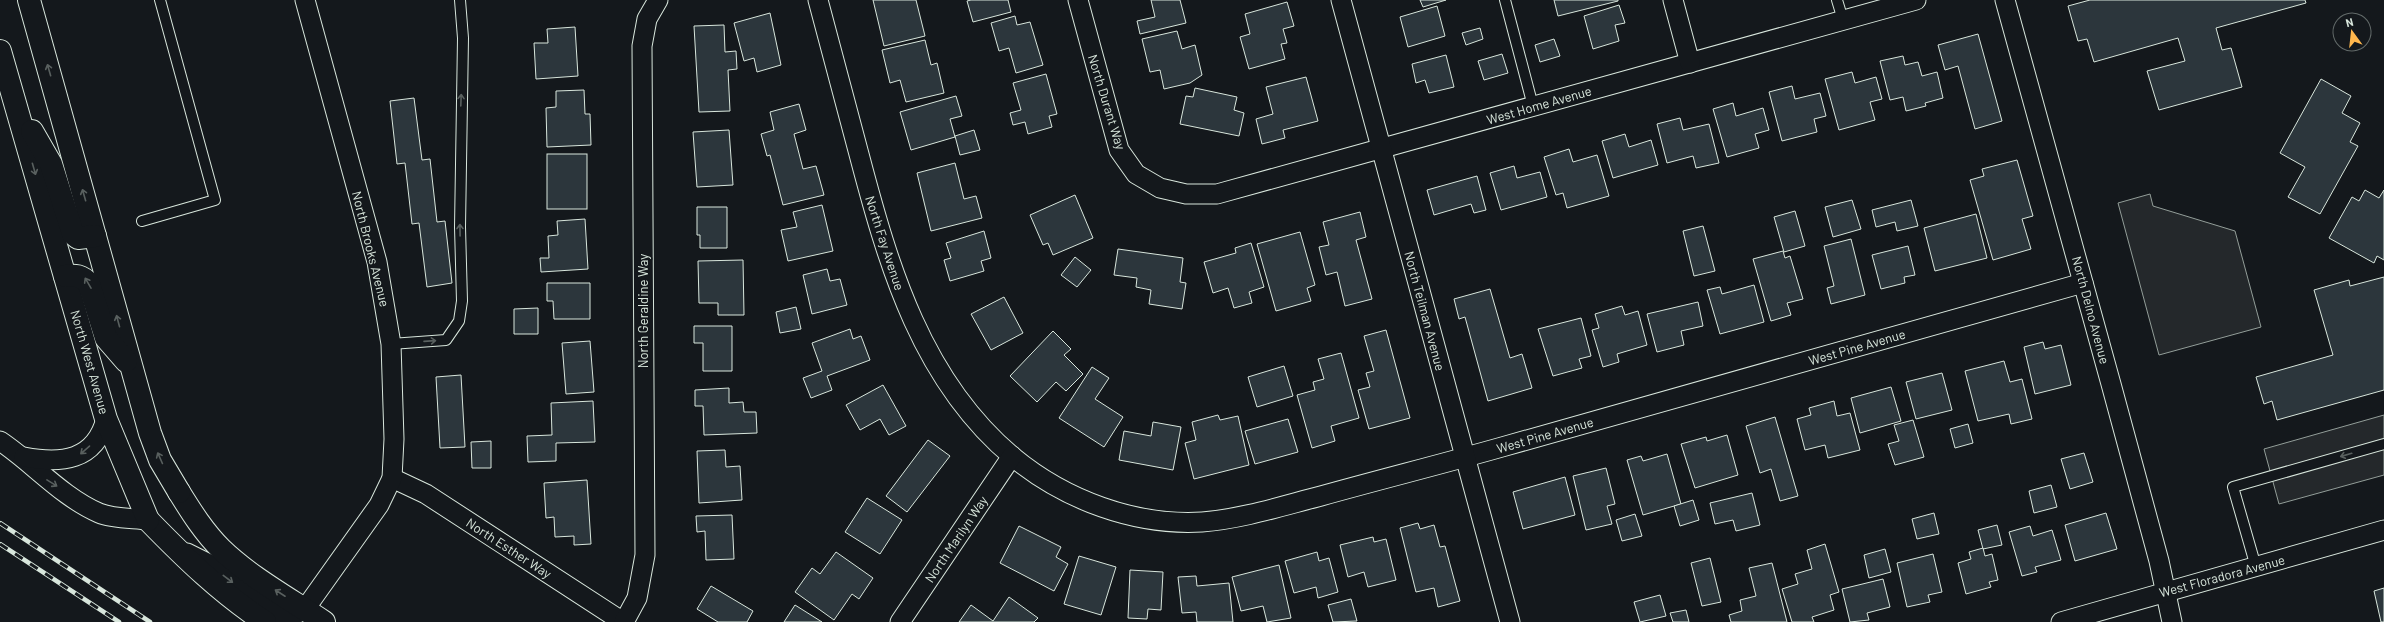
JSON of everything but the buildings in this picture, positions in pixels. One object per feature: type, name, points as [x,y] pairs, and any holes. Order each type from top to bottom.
[{"type":"main road","points":[[29,0],[96,236],[130,366],[160,460],[197,522],[222,550],[250,573],[324,622]]},
{"type":"main road","name":"North West Avenue","points":[[0,51],[106,419],[148,520],[207,580],[235,602],[266,622]]},
{"type":"main road","points":[[14,100],[51,164],[73,234],[78,238],[96,236]]},
{"type":"main road","points":[[65,276],[75,275],[84,278],[89,284],[106,338],[130,366]]},
{"type":"street","name":"North Brooks Avenue","points":[[305,0],[377,262],[391,344],[394,408],[392,478],[378,505],[305,609]]},
{"type":"street","name":"North Geraldine Way","points":[[624,622],[637,598],[645,555],[642,46],[647,19],[658,0]]},
{"type":"street","name":"North Fay Avenue","points":[[818,0],[882,242],[896,283],[914,325],[939,370],[970,412],[1012,456]]},
{"type":"street","name":"North Durant Way","points":[[1078,0],[1119,150],[1136,174],[1160,188]]},
{"type":"street","name":"North Teilman Avenue","points":[[1341,0],[1510,622]]},
{"type":"street","points":[[1673,0],[1690,63]]},
{"type":"street","name":"West Home Avenue","points":[[1160,188],[1186,194],[1217,194],[1382,150],[1533,106],[1916,0]]},
{"type":"street","name":"North Delno Avenue","points":[[2005,0],[2166,591],[2172,622]]},
{"type":"street","name":"West Pine Avenue","points":[[1012,456],[1043,480],[1076,496],[1121,514],[1162,521],[1201,522],[1242,517],[1465,457],[2083,283]]},
{"type":"street","points":[[24,457],[58,460],[80,455],[100,437],[106,419]]},
{"type":"street","points":[[0,440],[24,457],[46,479],[100,514],[148,520]]},
{"type":"street","name":"North Marilyn Way","points":[[900,622],[1012,456]]},
{"type":"street","name":"North Esther Way","points":[[392,478],[426,494],[624,622]]},
{"type":"street","name":"West Floradora Avenue","points":[[2061,622],[2384,530]]},
{"type":"street","points":[[171,544],[209,564],[274,612],[296,614],[305,609]]},
{"type":"lane","points":[[142,221],[214,200],[160,0]]},
{"type":"lane","points":[[391,344],[446,340],[459,321],[462,301],[460,227],[462,38],[460,0]]},
{"type":"lane","points":[[1505,0],[1533,106]]},
{"type":"lane","points":[[1837,0],[1843,20]]},
{"type":"lane","points":[[2256,567],[2233,487],[2384,444]]},
{"type":"shaded area","points":[[2150,194],[2153,206],[2235,231],[2261,327],[2159,355],[2118,203]]},
{"type":"shaded area","points":[[2384,415],[2384,475],[2279,504],[2264,449]]},
{"type":"railway","points":[[0,523],[150,622]]},
{"type":"railway","points":[[0,544],[119,622]]}]
